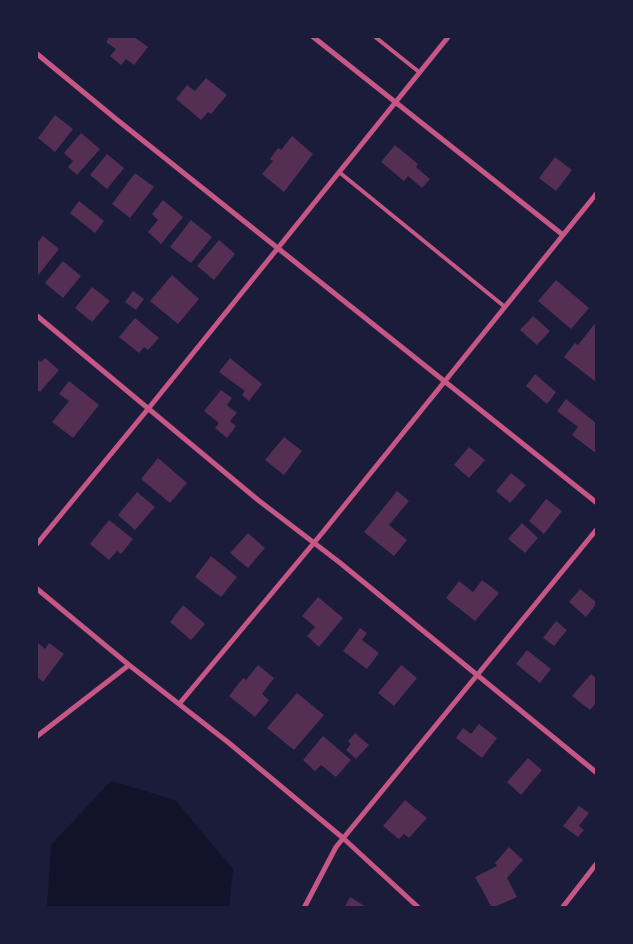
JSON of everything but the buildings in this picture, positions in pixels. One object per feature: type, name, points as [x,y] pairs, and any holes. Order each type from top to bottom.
[{"type":"street","points":[[312,36],[563,235]]},
{"type":"street","points":[[36,545],[449,36]]},
{"type":"street","points":[[36,52],[116,119],[597,504]]},
{"type":"street","points":[[180,703],[445,382],[597,193]]},
{"type":"street","points":[[36,316],[597,773]]},
{"type":"street","points":[[304,908],[325,865],[343,838],[477,677],[597,528]]},
{"type":"street","points":[[36,588],[130,665],[180,703],[343,838],[419,908]]},
{"type":"street","points":[[36,737],[130,665]]},
{"type":"street","points":[[562,908],[597,863]]},
{"type":"lane","points":[[374,36],[419,72]]},
{"type":"lane","points":[[339,172],[505,307]]},
{"type":"shaded area","points":[[111,781],[175,800],[233,869],[229,908],[47,908],[51,845]]}]
